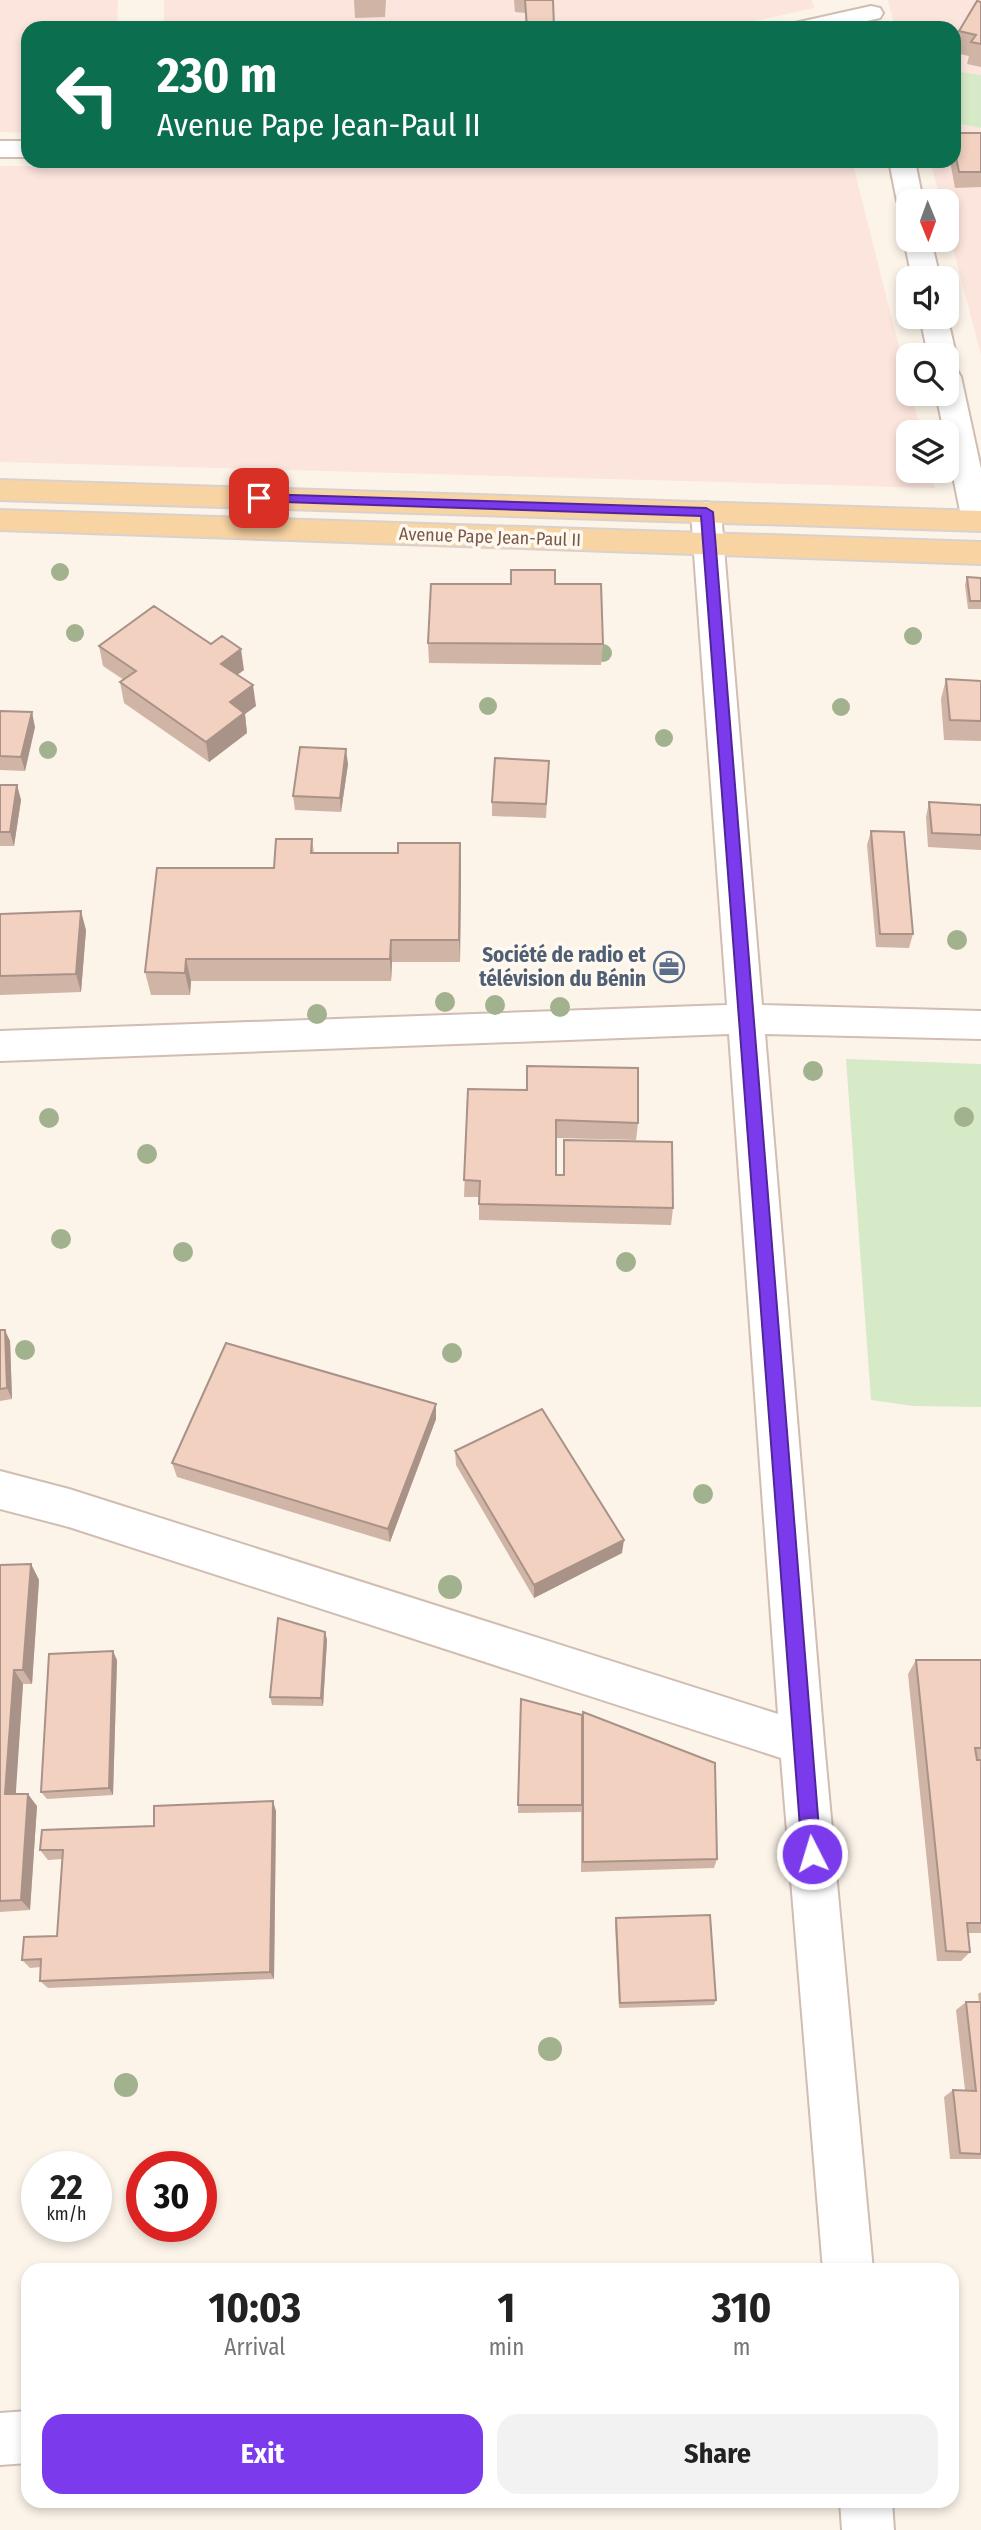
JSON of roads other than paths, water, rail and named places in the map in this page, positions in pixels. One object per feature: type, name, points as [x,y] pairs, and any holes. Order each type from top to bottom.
[{"type":"main road","name":"Avenue Pape Jean-Paul II","points":[[0,490],[708,528],[981,553]]},
{"type":"main road","name":"Avenue Pape Jean-Paul II","points":[[0,520],[708,528],[979,521]]},
{"type":"street","points":[[838,21],[871,14]]},
{"type":"street","points":[[0,149],[21,149]]},
{"type":"street","points":[[903,168],[908,189]]},
{"type":"street","points":[[953,406],[979,521]]},
{"type":"street","points":[[708,528],[802,1743],[847,2263]]},
{"type":"street","points":[[0,1046],[746,1019],[981,1025]]},
{"type":"street","points":[[0,1490],[69,1508],[802,1743]]},
{"type":"street","points":[[0,2439],[21,2438]]},
{"type":"street","points":[[866,2508],[868,2530]]},
{"type":"place","name":"Société de radio et télévision du Bénin","points":[[669,967]]}]
